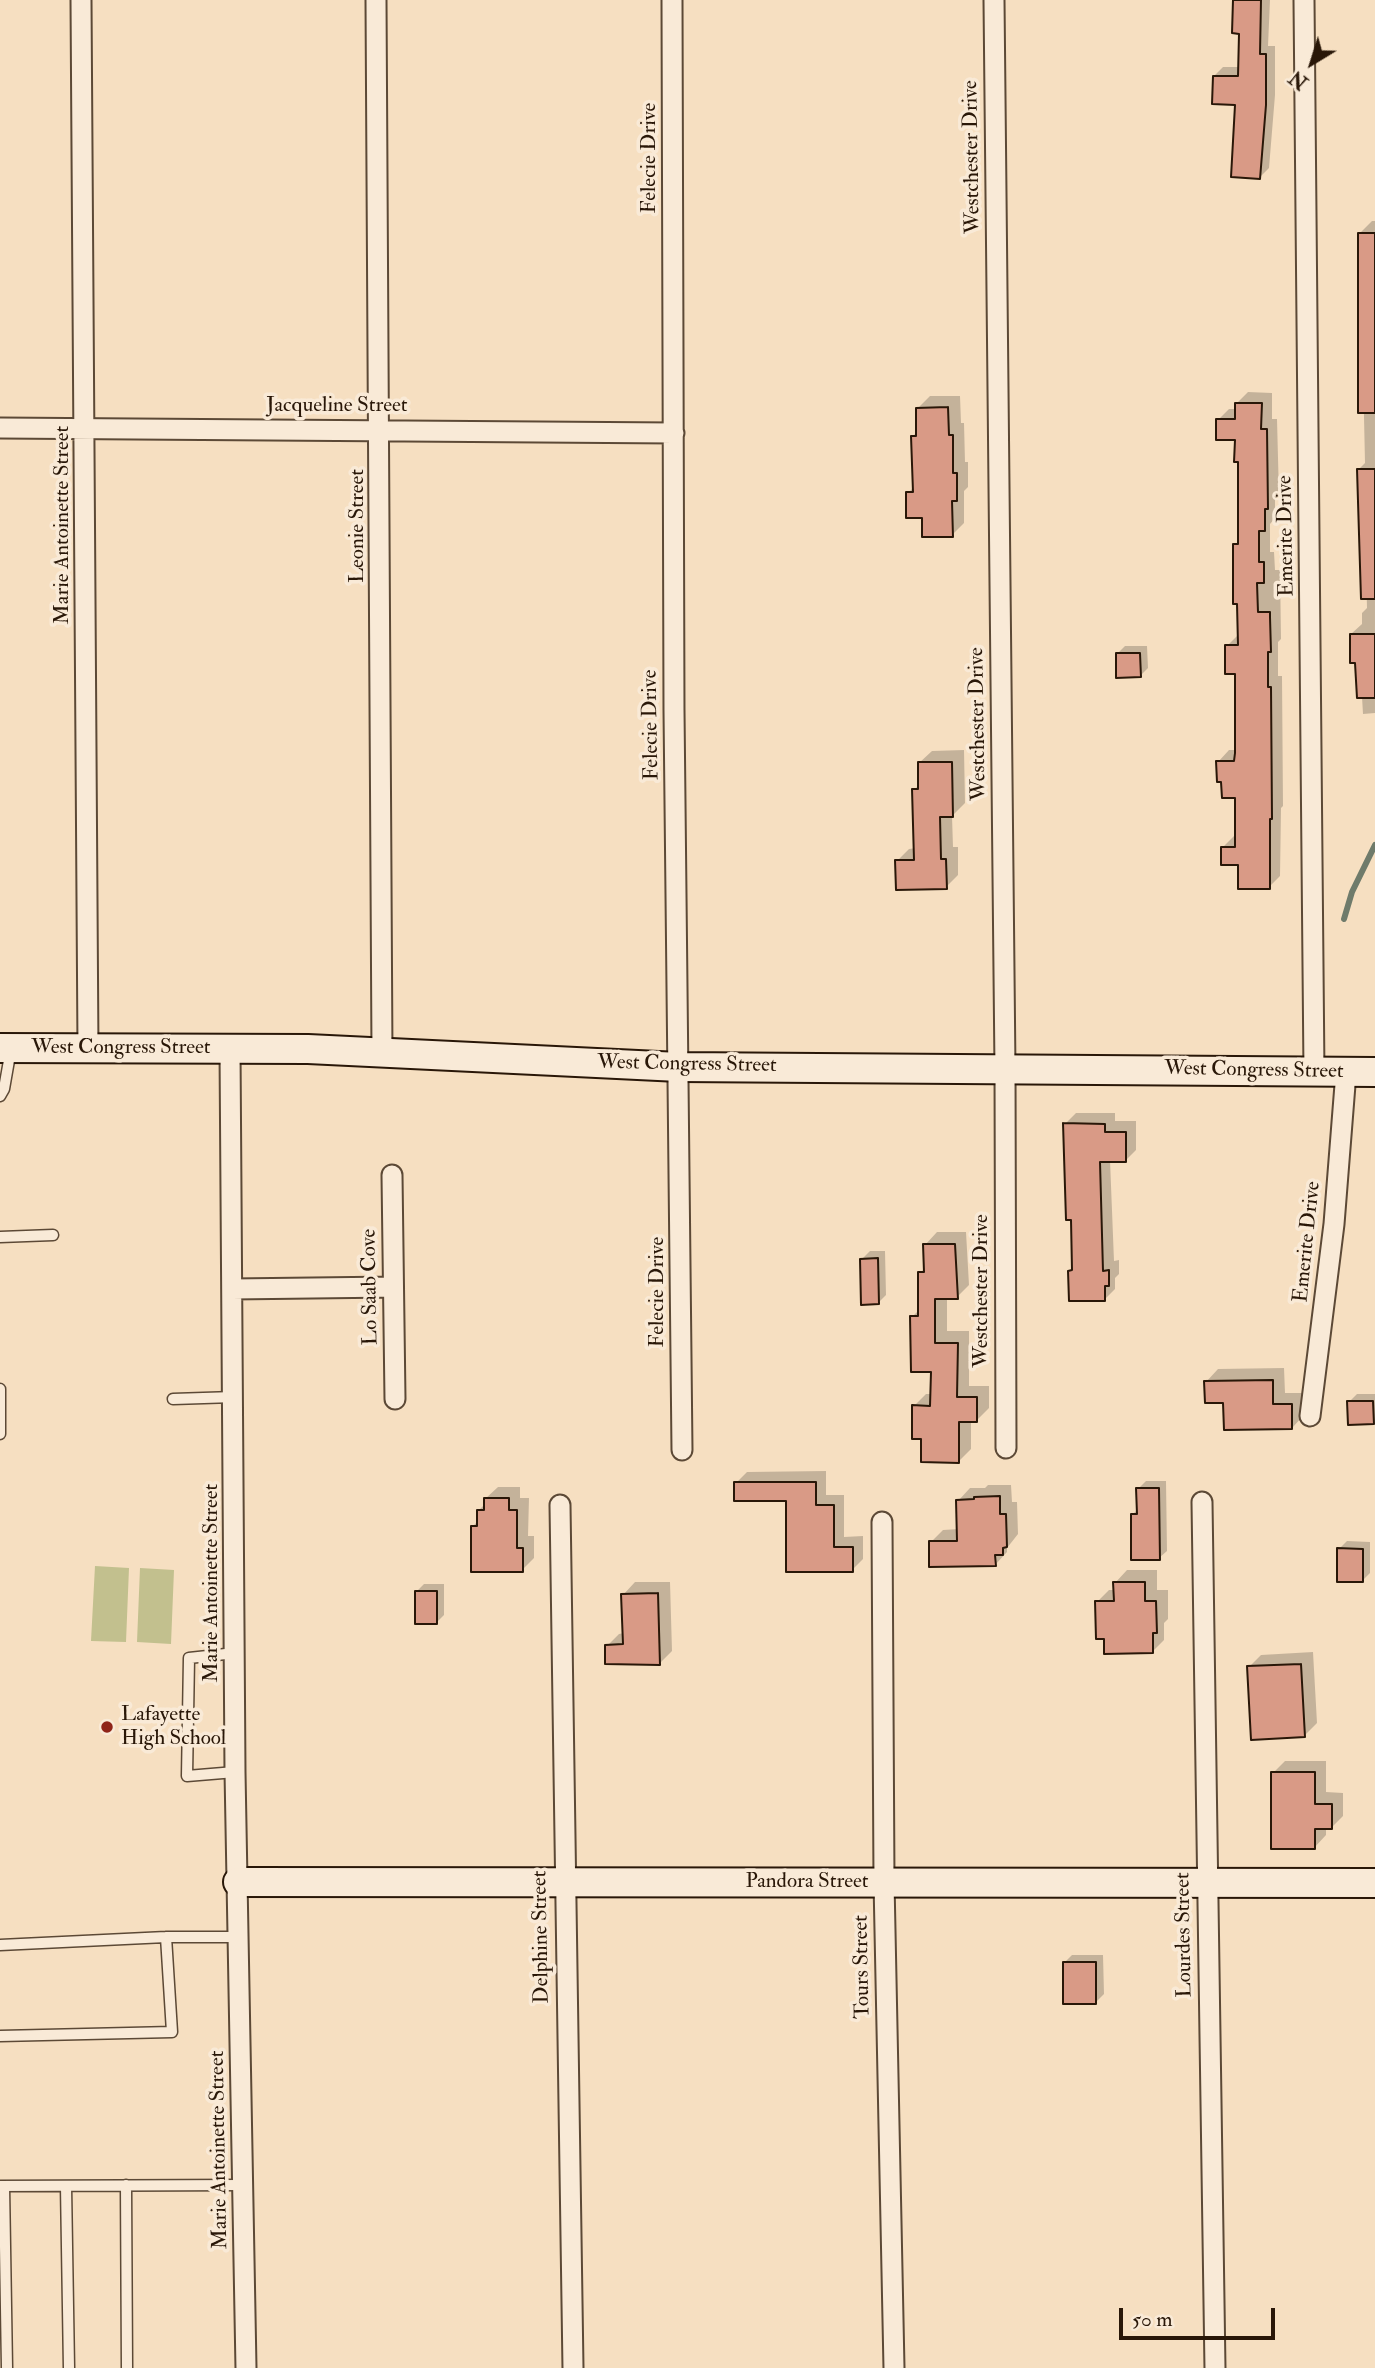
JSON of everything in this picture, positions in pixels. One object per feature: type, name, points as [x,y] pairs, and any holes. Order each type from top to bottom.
[{"type":"main road","name":"West Congress Street","points":[[6,1048],[382,1052],[679,1067],[1375,1072]]},
{"type":"main road","name":"Pandora Street","points":[[238,1882],[1375,1883]]},
{"type":"street","name":"Marie Antoinette Street","points":[[81,0],[88,1049]]},
{"type":"street","name":"Leonie Street","points":[[376,0],[382,1052]]},
{"type":"street","name":"Felecie Drive","points":[[671,0],[674,696],[682,1450]]},
{"type":"street","name":"Westchester Drive","points":[[994,0],[1005,1068],[1006,1448]]},
{"type":"street","name":"Emerite Drive","points":[[1304,0],[1314,1071]]},
{"type":"street","name":"Jacqueline Street","points":[[0,428],[674,433]]},
{"type":"street","name":"Marie Antoinette Street","points":[[230,1049],[235,1772],[246,2368]]},
{"type":"street","name":"Emerite Drive","points":[[1310,1416],[1334,1224],[1346,1072]]},
{"type":"street","name":"Lo Saab Cove","points":[[392,1175],[395,1399]]},
{"type":"street","points":[[232,1289],[393,1287]]},
{"type":"street","name":"Lourdes Street","points":[[1202,1502],[1215,2368]]},
{"type":"street","name":"Delphine Street","points":[[560,1505],[573,2368]]},
{"type":"street","name":"Tours Street","points":[[882,1522],[884,1882],[894,2368]]},
{"type":"lane","points":[[0,1096],[4,1089],[6,1048]]},
{"type":"lane","points":[[0,1237],[53,1235]]},
{"type":"lane","points":[[0,1389],[0,1434]]},
{"type":"lane","points":[[173,1399],[234,1397]]},
{"type":"lane","points":[[235,1653],[189,1658],[187,1776],[235,1772]]},
{"type":"lane","points":[[0,1945],[166,1937],[239,1937]]},
{"type":"lane","points":[[0,2036],[172,2032],[166,1937]]},
{"type":"lane","points":[[126,2185],[127,2368]]},
{"type":"lane","points":[[7,2368],[2,2186],[243,2185]]},
{"type":"lane","points":[[66,2186],[69,2368]]},
{"type":"shaded area","points":[[95,1566],[129,1568],[126,1642],[91,1641]]},
{"type":"shaded area","points":[[140,1568],[174,1570],[171,1644],[137,1642]]},
{"type":"building","points":[[1233,0],[1261,0],[1260,54],[1266,54],[1266,105],[1260,179],[1231,177],[1235,105],[1212,104],[1213,76],[1238,76],[1239,34],[1232,33]]},
{"type":"building","points":[[1358,233],[1375,233],[1375,413],[1358,413]]},
{"type":"building","points":[[1235,403],[1262,403],[1261,429],[1267,429],[1268,509],[1265,509],[1265,531],[1259,531],[1259,562],[1264,562],[1264,583],[1257,583],[1258,612],[1270,612],[1270,889],[1238,889],[1238,865],[1221,865],[1221,847],[1235,847],[1235,798],[1222,798],[1221,782],[1217,782],[1216,761],[1234,761],[1235,753],[1235,674],[1225,674],[1225,645],[1238,645],[1237,604],[1233,604],[1233,544],[1238,544],[1238,462],[1234,462],[1235,440],[1216,440],[1216,419],[1235,419]]},
{"type":"building","points":[[948,407],[949,435],[953,435],[953,473],[957,473],[957,501],[952,501],[953,537],[922,537],[922,518],[906,518],[906,492],[913,492],[911,436],[916,436],[916,408]]},
{"type":"building","points":[[1357,469],[1375,469],[1375,599],[1361,599]]},
{"type":"building","points":[[1350,634],[1375,634],[1375,698],[1357,698],[1355,663],[1350,663]]},
{"type":"building","points":[[1116,653],[1140,653],[1141,677],[1116,678]]},
{"type":"building","points":[[918,762],[952,762],[953,817],[940,817],[941,859],[946,859],[947,889],[896,890],[895,860],[914,860],[912,789],[918,789]]},
{"type":"building","points":[[1063,1123],[1105,1124],[1105,1132],[1126,1132],[1126,1162],[1100,1162],[1103,1271],[1109,1270],[1105,1301],[1069,1301],[1068,1271],[1072,1270],[1071,1220],[1066,1220]]},
{"type":"building","points":[[923,1244],[955,1244],[958,1299],[935,1299],[935,1343],[958,1343],[957,1397],[977,1397],[977,1422],[959,1422],[959,1463],[921,1462],[921,1439],[912,1439],[912,1405],[930,1406],[931,1372],[911,1372],[910,1316],[918,1316],[918,1272],[924,1272]]},
{"type":"building","points":[[878,1258],[879,1304],[861,1305],[860,1259]]},
{"type":"building","points":[[1273,1380],[1273,1404],[1292,1404],[1292,1429],[1224,1430],[1223,1403],[1205,1403],[1204,1381]]},
{"type":"building","points":[[1347,1401],[1373,1401],[1374,1424],[1348,1425]]},
{"type":"building","points":[[734,1482],[816,1482],[816,1505],[834,1505],[834,1547],[853,1547],[853,1572],[786,1572],[786,1501],[734,1501]]},
{"type":"building","points":[[1136,1488],[1159,1488],[1160,1560],[1131,1560],[1131,1514],[1137,1514]]},
{"type":"building","points":[[1000,1496],[1000,1514],[1006,1514],[1007,1547],[1003,1548],[1003,1555],[995,1555],[996,1566],[929,1567],[929,1541],[957,1541],[956,1500]]},
{"type":"building","points":[[484,1498],[509,1498],[509,1510],[517,1510],[517,1548],[523,1548],[523,1572],[471,1572],[471,1526],[477,1526],[477,1510],[484,1510]]},
{"type":"building","points":[[1337,1548],[1363,1549],[1363,1582],[1337,1582]]},
{"type":"building","points":[[1113,1582],[1145,1582],[1145,1601],[1156,1601],[1157,1633],[1153,1633],[1153,1653],[1104,1654],[1104,1639],[1096,1639],[1095,1601],[1114,1601]]},
{"type":"building","points":[[415,1591],[437,1591],[437,1624],[415,1624]]},
{"type":"building","points":[[658,1593],[660,1665],[605,1664],[605,1645],[623,1644],[621,1594]]},
{"type":"building","points":[[1301,1664],[1305,1737],[1251,1740],[1247,1666]]},
{"type":"building","points":[[1271,1772],[1315,1772],[1315,1804],[1332,1804],[1332,1829],[1315,1829],[1315,1849],[1271,1849]]},
{"type":"building","points":[[1063,1962],[1096,1962],[1096,2004],[1063,2004]]},
{"type":"waterway","points":[[1344,919],[1352,892],[1375,845]]},
{"type":"place","name":"Lafayette High School","points":[[107,1727]]}]
